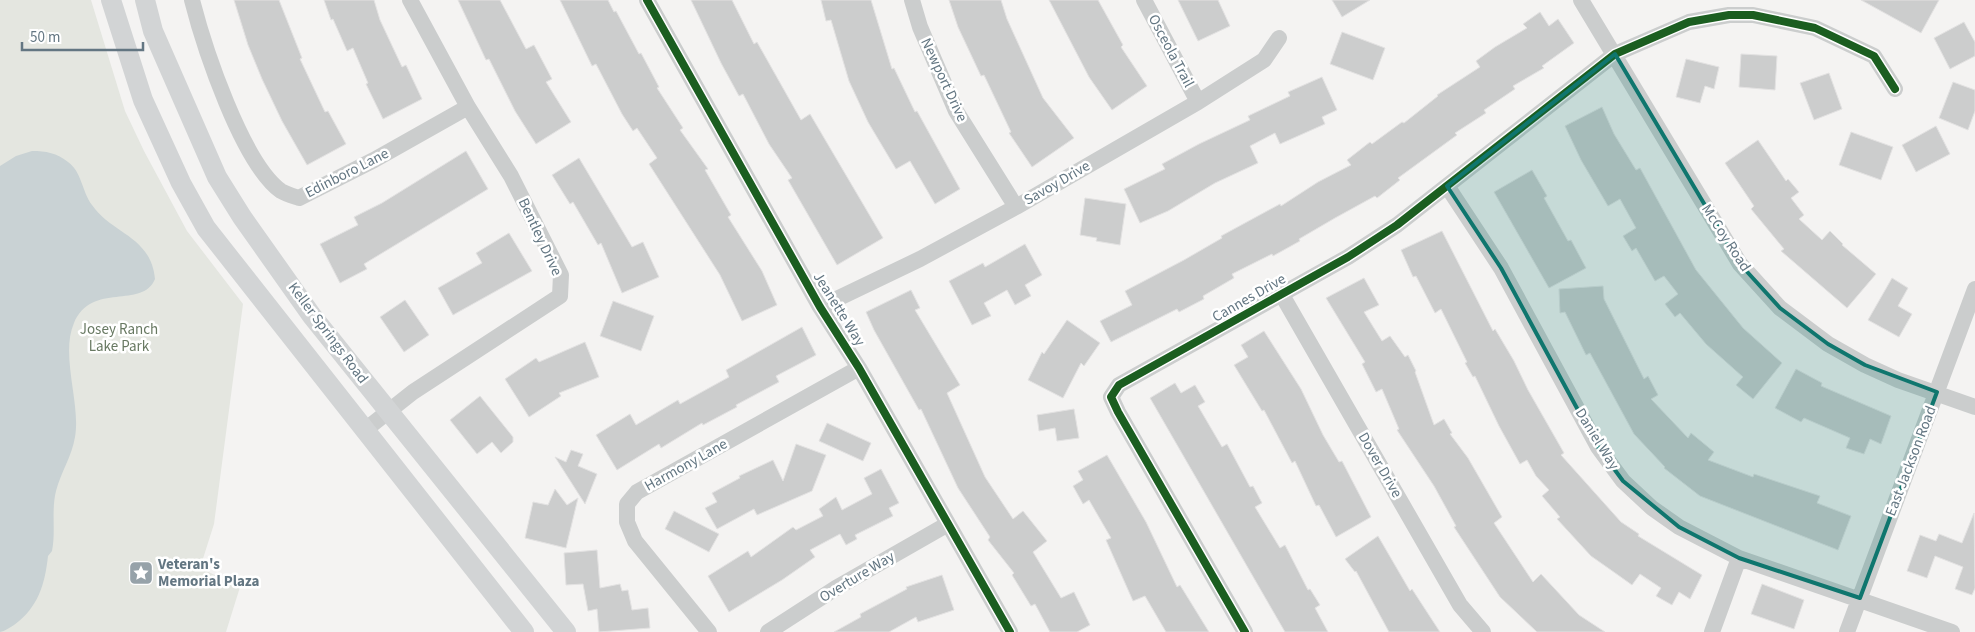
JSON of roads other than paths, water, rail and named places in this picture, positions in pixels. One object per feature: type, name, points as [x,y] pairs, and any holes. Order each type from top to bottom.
[{"type":"main road","name":"Keller Springs Road","points":[[111,0],[143,100],[181,182],[206,228],[524,632]]},
{"type":"main road","name":"Keller Springs Road","points":[[145,0],[153,31],[217,177],[242,217],[312,316],[566,632]]},
{"type":"street","name":"Edinboro Lane","points":[[192,0],[202,38],[221,89],[247,145],[270,182],[282,192],[299,198],[374,160],[468,107]]},
{"type":"street","name":"Bentley Drive","points":[[365,430],[413,392],[500,334],[543,309],[560,296],[561,275],[511,176],[468,107],[410,0]]},
{"type":"street","name":"Jeanette Way","points":[[647,0],[820,307],[859,368],[1010,632]]},
{"type":"street","name":"Newport Drive","points":[[912,0],[920,27],[956,111],[1016,207]]},
{"type":"street","name":"Osceola Trail","points":[[1144,0],[1198,102]]},
{"type":"street","name":"McCoy Road","points":[[1581,0],[1740,264],[1780,308],[1828,344],[1865,365],[1898,380],[1937,392],[1975,407]]},
{"type":"street","name":"Cannes Drive","points":[[1245,632],[1146,463],[1111,397],[1119,385],[1348,257],[1390,229],[1447,186],[1523,124],[1614,54],[1689,22],[1728,15],[1754,7],[1815,28],[1874,56],[1895,88]]},
{"type":"street","name":"Savoy Drive","points":[[820,307],[920,259],[1016,207],[1198,102],[1264,60],[1279,38]]},
{"type":"street","name":"Daniel Way","points":[[1447,186],[1501,268],[1598,447],[1623,481],[1652,508],[1679,527],[1739,558],[1860,598],[1952,632]]},
{"type":"street","name":"East Jackson Road","points":[[1847,632],[1975,289]]},
{"type":"street","name":"Dover Drive","points":[[1282,294],[1460,605],[1484,632]]},
{"type":"street","name":"Harmony Lane","points":[[709,632],[635,541],[626,522],[627,504],[638,492],[859,368]]},
{"type":"street","name":"Overture Way","points":[[768,632],[836,588],[948,524]]},
{"type":"street","points":[[1712,632],[1739,558]]},
{"type":"place","name":"Veteran's Memorial Plaza","points":[[141,573]]},
{"type":"park label","name":"Josey Ranch Lake Park","points":[[119,338]]}]
